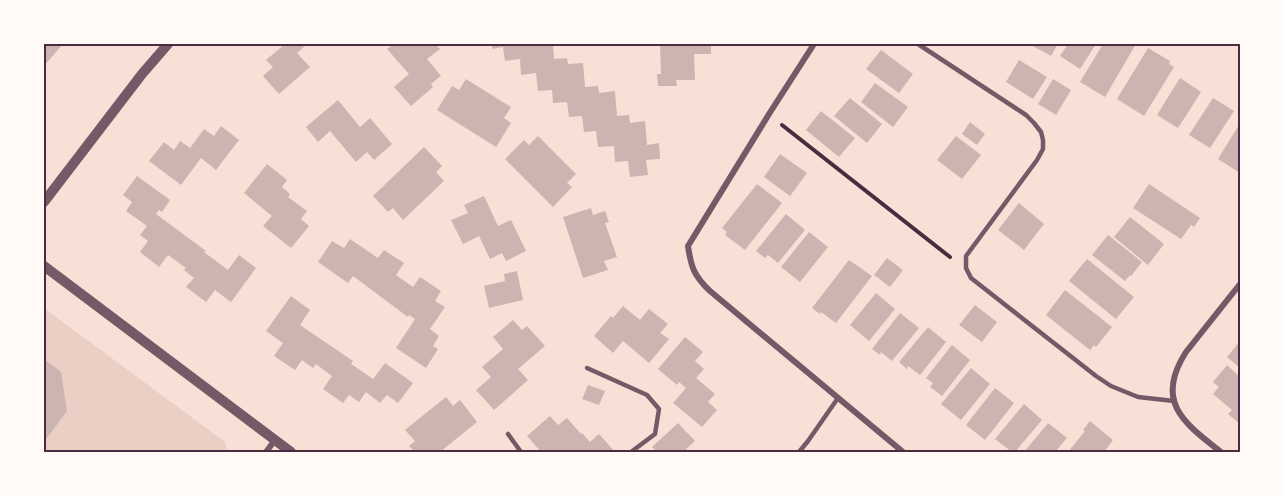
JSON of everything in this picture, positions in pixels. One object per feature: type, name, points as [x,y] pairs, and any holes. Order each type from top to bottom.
[{"type":"street","points":[[44,202],[141,74],[168,44]]},
{"type":"street","points":[[814,44],[688,246],[691,265],[699,281],[710,291],[903,453]]},
{"type":"street","points":[[44,266],[291,453]]},
{"type":"street","points":[[1221,453],[1190,427],[1180,414],[1174,401],[1174,375],[1186,352],[1240,284]]},
{"type":"street","points":[[266,453],[275,440]]},
{"type":"lane","points":[[918,44],[1026,115],[1041,132],[1043,140],[1043,149],[1037,160],[966,256],[966,268],[971,278],[1095,376],[1111,386],[1138,397],[1174,401]]},
{"type":"lane","points":[[586,368],[646,395],[659,409],[655,434],[631,453]]},
{"type":"lane","points":[[799,453],[838,398]]},
{"type":"lane","points":[[508,434],[521,453]]},
{"type":"path","points":[[769,114],[966,268]]},
{"type":"shaded area","points":[[44,308],[225,442],[228,452],[44,452]]},
{"type":"building","points":[[44,44],[63,44],[44,66]]},
{"type":"building","points":[[285,44],[307,44],[297,53],[310,67],[279,94],[263,76],[273,67],[266,60]]},
{"type":"building","points":[[394,44],[435,44],[440,49],[427,59],[441,76],[431,84],[433,87],[411,106],[394,87],[409,74],[387,49]]},
{"type":"building","points":[[492,44],[553,44],[554,59],[567,58],[568,64],[583,63],[585,87],[598,86],[599,93],[615,91],[617,116],[629,115],[630,123],[645,121],[647,145],[659,143],[660,159],[646,160],[648,175],[630,177],[628,161],[615,162],[614,146],[598,147],[596,131],[584,132],[582,116],[569,117],[567,102],[553,103],[552,90],[538,91],[536,73],[521,75],[520,59],[505,61],[503,47],[492,49]]},
{"type":"building","points":[[660,44],[711,44],[711,54],[694,54],[695,80],[676,80],[677,86],[658,86],[657,74],[661,74]]},
{"type":"building","points":[[1029,44],[1058,44],[1051,56]]},
{"type":"building","points":[[1068,44],[1096,44],[1080,69],[1060,56]]},
{"type":"building","points":[[1103,44],[1136,44],[1105,97],[1080,82]]},
{"type":"building","points":[[1148,48],[1170,61],[1169,64],[1174,67],[1144,116],[1117,99]]},
{"type":"building","points":[[881,50],[913,74],[899,93],[866,69]]},
{"type":"building","points":[[1019,60],[1047,77],[1033,99],[1006,82]]},
{"type":"building","points":[[1180,78],[1201,92],[1178,128],[1157,115]]},
{"type":"building","points":[[466,79],[511,107],[504,118],[511,123],[496,147],[437,110],[452,86],[459,90]]},
{"type":"building","points":[[1053,79],[1071,90],[1056,115],[1038,104]]},
{"type":"building","points":[[875,83],[908,107],[893,127],[861,102]]},
{"type":"building","points":[[850,98],[882,124],[867,143],[834,116]]},
{"type":"building","points":[[1213,98],[1234,111],[1210,148],[1189,135]]},
{"type":"building","points":[[338,100],[360,127],[370,118],[392,144],[374,160],[367,152],[356,162],[330,131],[318,142],[306,127]]},
{"type":"building","points":[[821,111],[855,138],[839,157],[806,130]]},
{"type":"building","points":[[970,122],[985,134],[977,145],[962,134]]},
{"type":"building","points":[[1240,123],[1240,173],[1218,159]]},
{"type":"building","points":[[221,126],[239,140],[216,170],[201,158],[181,185],[149,161],[164,142],[174,150],[180,141],[190,148],[204,129],[214,136]]},
{"type":"building","points":[[538,136],[576,174],[567,183],[572,187],[553,207],[505,159],[524,140],[529,145]]},
{"type":"building","points":[[956,136],[981,155],[962,179],[937,160]]},
{"type":"building","points":[[424,147],[442,166],[436,172],[444,181],[403,220],[393,208],[388,212],[373,196]]},
{"type":"building","points":[[780,154],[807,173],[790,196],[764,177]]},
{"type":"building","points":[[267,164],[287,180],[282,187],[290,194],[288,197],[307,211],[301,219],[309,226],[291,248],[263,226],[272,216],[244,193]]},
{"type":"building","points":[[137,176],[170,200],[162,212],[159,210],[156,214],[206,251],[204,252],[228,270],[239,255],[256,268],[231,302],[215,290],[206,302],[186,287],[194,278],[184,270],[186,268],[168,255],[159,267],[140,252],[148,241],[140,235],[147,226],[126,211],[132,202],[123,195]]},
{"type":"building","points":[[757,184],[782,203],[745,250],[725,235],[727,232],[722,228]]},
{"type":"building","points":[[1149,184],[1200,218],[1194,227],[1191,225],[1181,239],[1133,208]]},
{"type":"building","points":[[484,196],[498,226],[511,220],[526,251],[506,261],[502,253],[490,259],[479,236],[463,244],[451,220],[468,213],[464,205]]},
{"type":"building","points":[[1019,203],[1044,224],[1024,250],[998,230]]},
{"type":"building","points":[[591,208],[593,215],[605,211],[609,222],[605,223],[617,257],[604,261],[608,270],[583,278],[563,217]]},
{"type":"building","points":[[786,214],[805,230],[778,263],[768,255],[765,258],[756,251]]},
{"type":"building","points":[[1130,217],[1164,244],[1148,265],[1114,237]]},
{"type":"building","points":[[809,232],[828,247],[800,282],[781,267]]},
{"type":"building","points":[[1108,235],[1142,262],[1125,281],[1092,255]]},
{"type":"building","points":[[350,239],[378,258],[384,250],[404,263],[396,275],[413,287],[420,277],[441,291],[435,301],[445,307],[430,329],[439,336],[433,346],[438,349],[426,368],[396,348],[415,319],[409,315],[408,317],[353,276],[348,283],[318,262],[332,241],[344,248]]},
{"type":"building","points":[[887,258],[903,270],[890,287],[874,275]]},
{"type":"building","points":[[1087,259],[1134,297],[1116,319],[1069,281]]},
{"type":"building","points":[[849,260],[872,276],[836,323],[812,308]]},
{"type":"building","points":[[517,271],[523,300],[489,308],[484,286],[505,281],[504,274]]},
{"type":"building","points":[[1065,290],[1112,327],[1096,347],[1094,345],[1090,350],[1046,315]]},
{"type":"building","points":[[876,293],[895,309],[869,341],[850,325]]},
{"type":"building","points":[[291,296],[310,310],[300,325],[353,361],[351,364],[373,379],[385,363],[413,383],[398,403],[387,395],[380,403],[366,392],[359,402],[349,395],[343,403],[323,389],[332,376],[316,364],[313,368],[302,360],[295,370],[274,356],[283,343],[266,331]]},
{"type":"building","points":[[975,305],[997,322],[982,342],[959,325]]},
{"type":"building","points":[[623,306],[640,320],[649,309],[668,324],[660,333],[669,339],[649,363],[623,341],[613,353],[594,336]]},
{"type":"building","points":[[900,313],[919,328],[892,361],[881,352],[880,355],[872,349]]},
{"type":"building","points":[[513,320],[522,330],[527,326],[545,346],[518,369],[528,380],[494,410],[476,390],[491,377],[482,367],[503,349],[493,337]]},
{"type":"building","points":[[928,327],[946,342],[920,375],[899,362]]},
{"type":"building","points":[[685,337],[703,352],[695,361],[704,369],[696,378],[715,394],[708,402],[717,410],[702,427],[673,403],[686,388],[679,382],[677,385],[658,369]]},
{"type":"building","points":[[1240,341],[1240,368],[1227,357]]},
{"type":"building","points":[[952,345],[970,360],[942,396],[930,387],[933,383],[926,378]]},
{"type":"building","points":[[44,359],[61,372],[67,411],[44,442]]},
{"type":"building","points":[[1227,365],[1240,377],[1240,424],[1228,414],[1232,410],[1213,394],[1219,387],[1213,382]]},
{"type":"building","points":[[971,368],[990,384],[961,420],[941,404]]},
{"type":"building","points":[[588,385],[605,391],[599,405],[582,399]]},
{"type":"building","points":[[995,388],[1014,403],[985,440],[966,425]]},
{"type":"building","points":[[446,397],[453,406],[460,400],[477,422],[440,452],[415,452],[409,446],[415,441],[405,430]]},
{"type":"building","points":[[1024,404],[1042,420],[1015,452],[1012,452],[995,439]]},
{"type":"building","points":[[550,416],[558,425],[567,418],[590,442],[599,434],[615,452],[541,452],[527,436]]},
{"type":"building","points":[[1090,421],[1113,440],[1104,452],[1068,452],[1085,431],[1083,430]]},
{"type":"building","points":[[678,423],[695,441],[686,449],[690,452],[657,452],[652,447]]},
{"type":"building","points":[[1048,423],[1067,438],[1055,452],[1024,452]]}]
